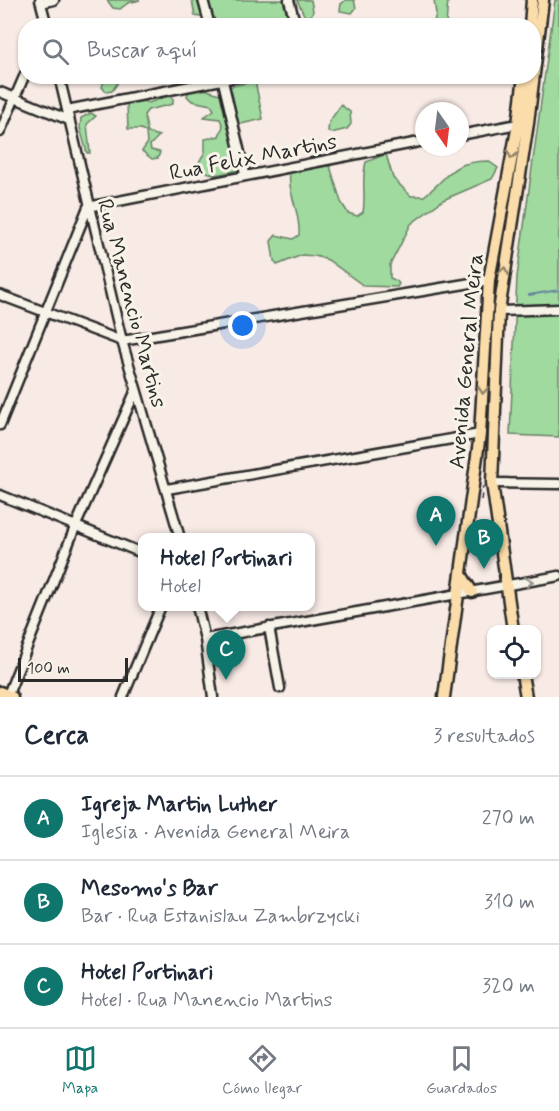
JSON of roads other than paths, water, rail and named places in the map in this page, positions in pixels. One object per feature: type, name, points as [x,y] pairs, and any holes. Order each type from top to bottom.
[{"type":"main road","points":[[529,18],[532,0]]},
{"type":"main road","name":"Avenida General Meira","points":[[541,18],[543,0]]},
{"type":"main road","name":"Avenida General Meira","points":[[444,693],[480,434],[489,280],[518,124],[523,84]]},
{"type":"main road","name":"Avenida General Meira","points":[[512,625],[492,483],[496,434],[499,311],[533,84]]},
{"type":"main road","points":[[480,434],[496,434]]},
{"type":"main road","points":[[461,574],[472,592]]},
{"type":"main road","points":[[523,679],[526,697]]},
{"type":"street","points":[[45,18],[40,1],[54,0]]},
{"type":"street","points":[[204,0],[208,18]]},
{"type":"street","points":[[290,0],[294,18]]},
{"type":"street","points":[[0,132],[20,84]]},
{"type":"street","name":"Rua Manencio Martins","points":[[61,84],[88,207],[122,341],[179,533]]},
{"type":"street","points":[[67,110],[193,84]]},
{"type":"street","points":[[223,84],[245,174]]},
{"type":"street","points":[[0,92],[69,120]]},
{"type":"street","points":[[469,133],[518,124]]},
{"type":"street","name":"Rua Felix Martins","points":[[88,207],[245,174],[415,143]]},
{"type":"street","points":[[0,425],[88,207]]},
{"type":"street","points":[[0,295],[122,341],[489,280]]},
{"type":"street","points":[[499,311],[559,309]]},
{"type":"street","points":[[7,695],[76,525],[136,390]]},
{"type":"street","points":[[167,489],[480,434]]},
{"type":"street","points":[[492,483],[559,484]]},
{"type":"street","points":[[0,495],[138,551]]},
{"type":"street","points":[[206,639],[559,576]]},
{"type":"street","points":[[123,697],[159,611]]},
{"type":"street","points":[[198,611],[206,639],[213,697]]},
{"type":"street","points":[[269,627],[280,688]]},
{"type":"waterway","points":[[529,295],[559,290]]},
{"type":"place","name":"Igreja Martin Luther","points":[[436,546]]},
{"type":"place","name":"Mesomo's Bar","points":[[484,569]]},
{"type":"place","name":"Hotel Portinari","points":[[226,680]]}]
